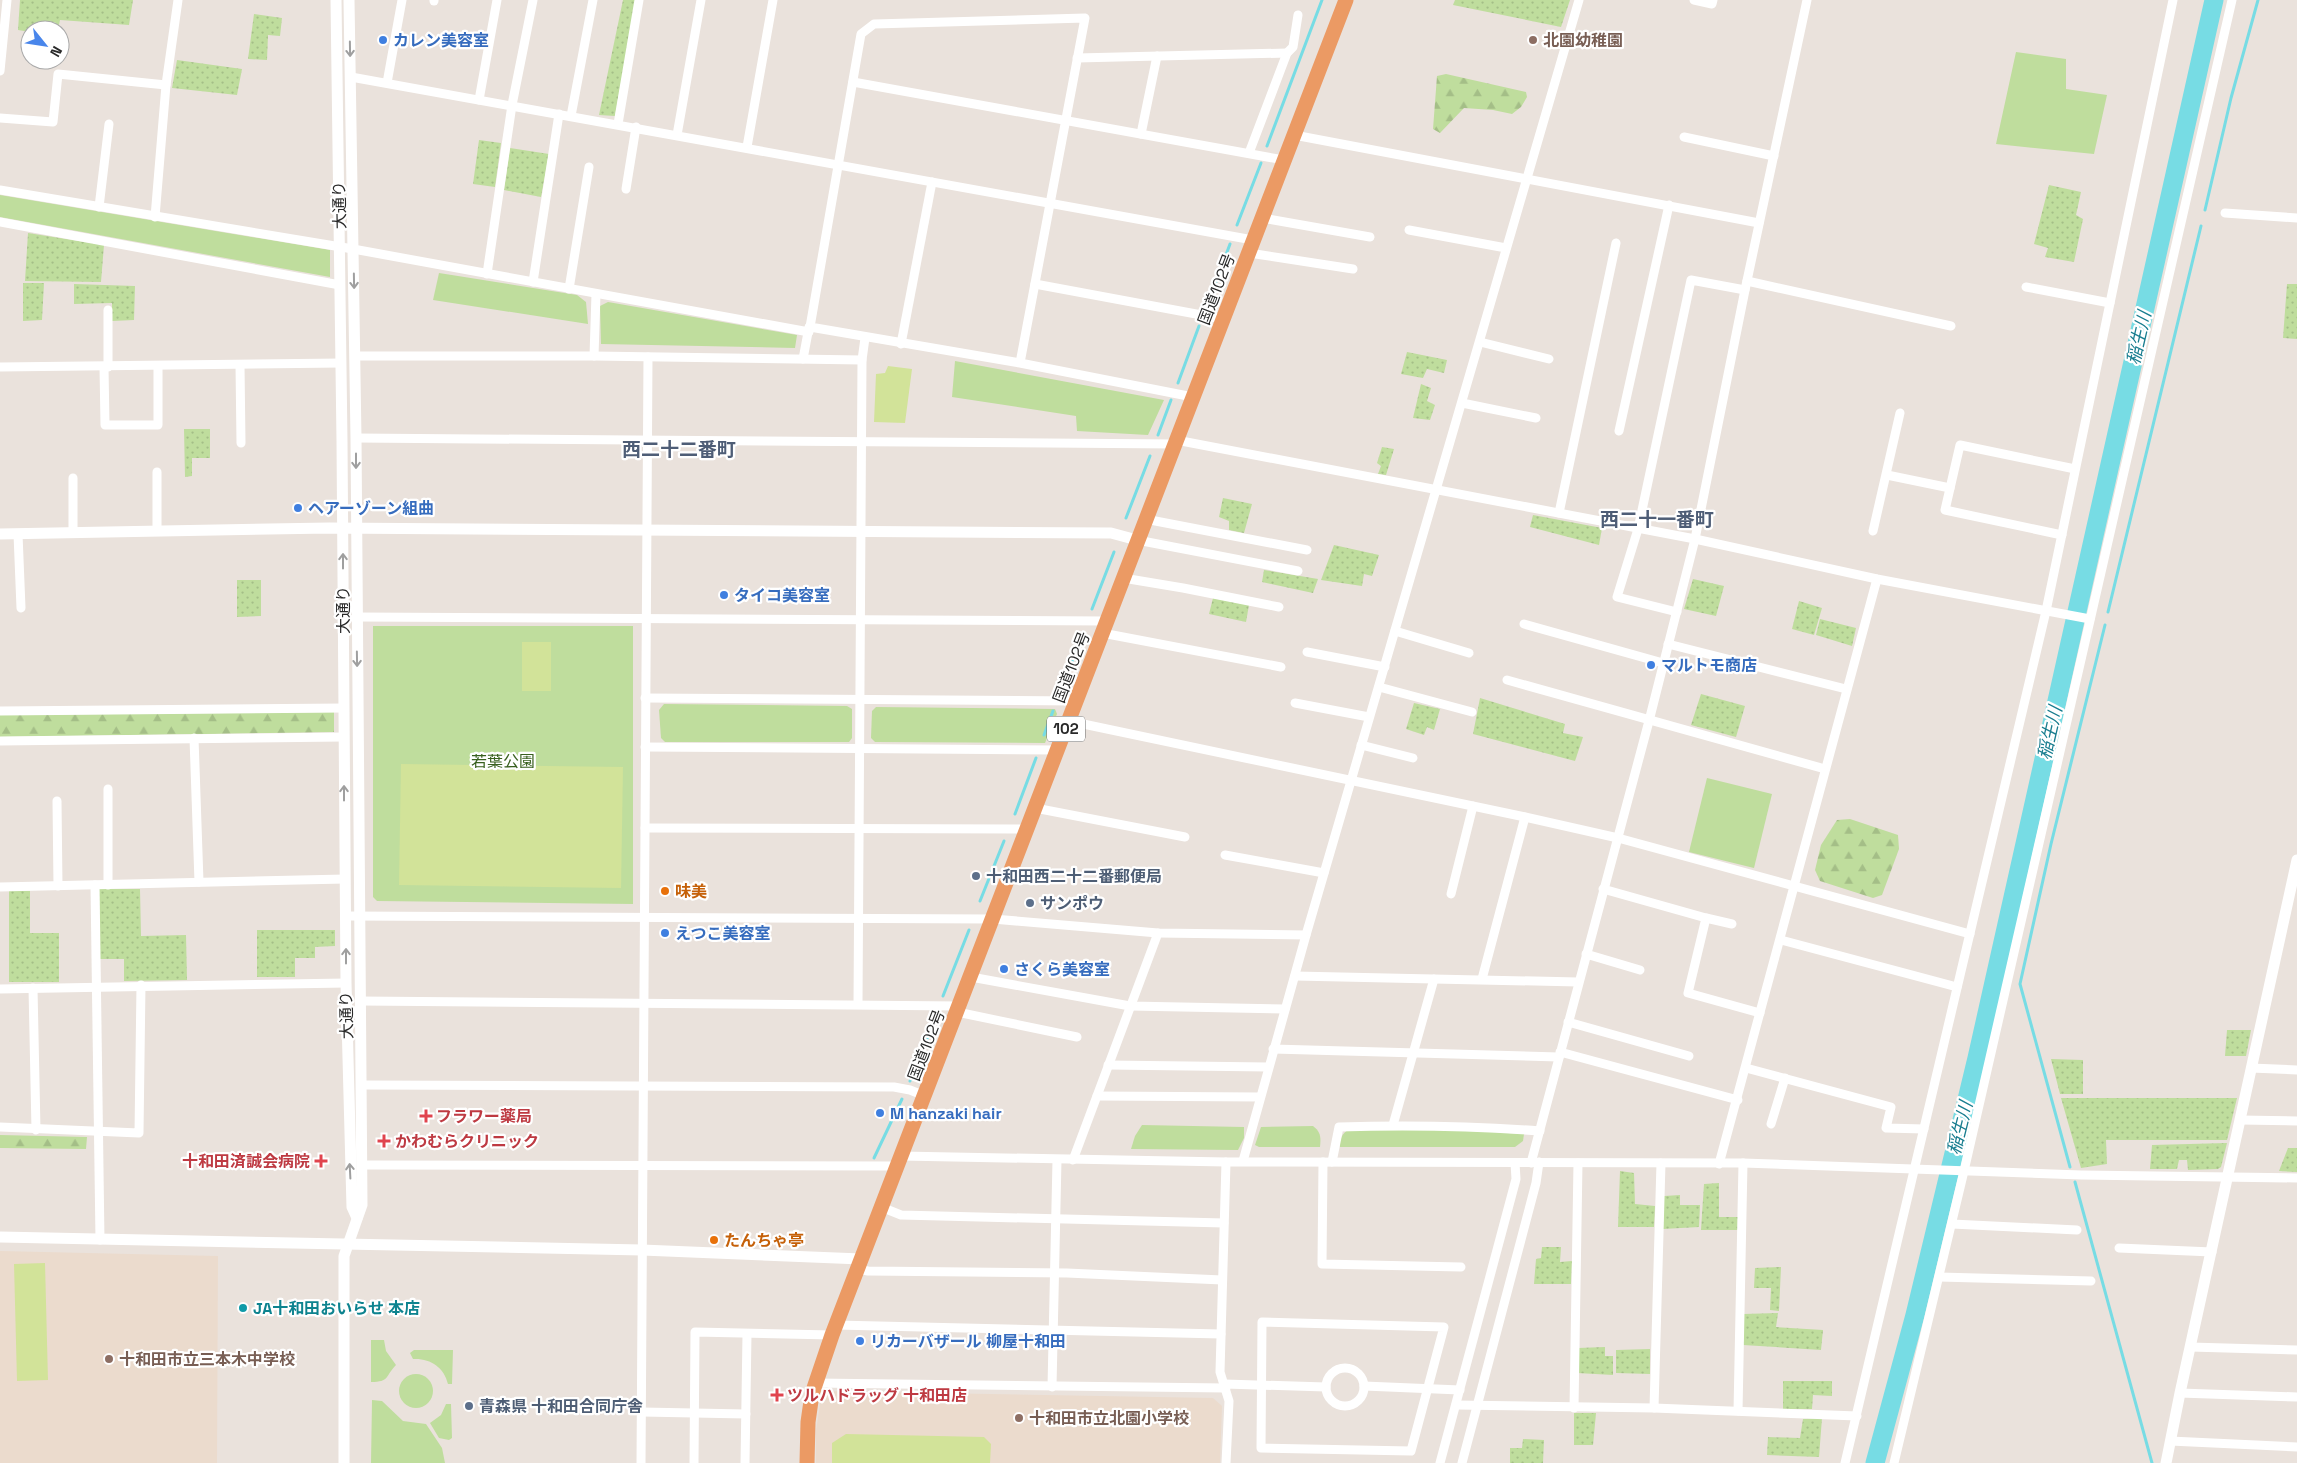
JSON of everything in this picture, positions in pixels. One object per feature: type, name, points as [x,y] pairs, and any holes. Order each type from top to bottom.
[{"type":"highway","name":"国道102号","points":[[807,1463],[808,1422],[815,1383],[834,1330],[1346,0]]},
{"type":"street","points":[[0,71],[7,0]]},
{"type":"street","points":[[155,217],[166,85],[178,0]]},
{"type":"street","name":"大通り","points":[[336,0],[343,528],[344,879],[349,1165],[352,1207],[357,1218]]},
{"type":"street","name":"大通り","points":[[344,1463],[344,1256],[362,1205],[355,528],[356,438],[349,0]]},
{"type":"street","points":[[387,83],[402,0]]},
{"type":"street","points":[[479,100],[496,0]]},
{"type":"street","points":[[487,274],[512,105],[533,0]]},
{"type":"street","points":[[571,116],[593,0]]},
{"type":"street","points":[[618,124],[639,0]]},
{"type":"street","points":[[677,135],[701,0]]},
{"type":"street","points":[[747,147],[772,0]]},
{"type":"street","points":[[1243,1161],[1273,1049],[1361,744],[1579,0]]},
{"type":"street","points":[[1694,0],[1712,4],[1713,0]]},
{"type":"street","points":[[1462,1463],[1536,1183],[1535,1163],[1540,1131],[1559,1054],[1649,721],[1695,539],[1759,222],[1807,0]]},
{"type":"street","points":[[1845,1463],[2046,611],[2173,0]]},
{"type":"street","points":[[1894,1463],[1952,1224],[1960,1171],[2232,0]]},
{"type":"street","points":[[1249,154],[1287,53],[1293,47],[1298,15]]},
{"type":"street","points":[[803,359],[861,34],[874,24],[1085,18],[1020,363]]},
{"type":"street","points":[[1077,58],[1287,53]]},
{"type":"street","points":[[1141,134],[1157,56]]},
{"type":"street","points":[[0,118],[53,122],[58,74],[166,85]]},
{"type":"street","points":[[351,77],[838,163],[1050,203],[1353,269]]},
{"type":"street","points":[[853,82],[1284,160]]},
{"type":"street","points":[[532,282],[560,114]]},
{"type":"street","points":[[99,207],[109,124]]},
{"type":"street","points":[[626,189],[636,127]]},
{"type":"street","points":[[1294,135],[1759,222]]},
{"type":"street","points":[[1684,137],[1774,156]]},
{"type":"street","points":[[570,289],[589,167]]},
{"type":"street","points":[[901,344],[932,182]]},
{"type":"street","points":[[0,190],[353,249],[596,294],[1020,363],[1193,397]]},
{"type":"street","points":[[1619,431],[1669,205]]},
{"type":"street","points":[[2225,212],[2297,218]]},
{"type":"street","points":[[1262,218],[1370,237]]},
{"type":"street","points":[[0,222],[340,285]]},
{"type":"street","points":[[1409,230],[1506,248]]},
{"type":"street","points":[[1559,513],[1616,243]]},
{"type":"street","points":[[1677,612],[1617,597],[1638,529],[1691,280],[1745,290]]},
{"type":"street","points":[[1747,280],[1951,326]]},
{"type":"street","points":[[1035,284],[1223,319]]},
{"type":"street","points":[[2026,287],[2110,302]]},
{"type":"street","points":[[594,356],[596,294]]},
{"type":"street","points":[[108,310],[105,425],[158,425],[158,366]]},
{"type":"street","points":[[858,1004],[859,531],[862,360],[865,338]]},
{"type":"street","points":[[1480,342],[1549,359]]},
{"type":"street","points":[[355,356],[594,356],[862,360]]},
{"type":"street","points":[[641,1463],[648,357]]},
{"type":"street","points":[[0,367],[341,363]]},
{"type":"street","points":[[240,365],[241,443]]},
{"type":"street","points":[[1462,403],[1536,418]]},
{"type":"street","points":[[1873,531],[1900,413]]},
{"type":"street","points":[[356,438],[647,441],[1175,442],[1695,539],[1877,579],[2087,619]]},
{"type":"street","points":[[2062,535],[1945,510],[1960,445],[2075,469]]},
{"type":"street","points":[[157,472],[157,531]]},
{"type":"street","points":[[1887,475],[1950,488]]},
{"type":"street","points":[[72,478],[74,532]]},
{"type":"street","points":[[1146,519],[1307,550]]},
{"type":"street","points":[[0,534],[343,528],[1111,533],[1137,540],[1298,571]]},
{"type":"street","points":[[18,534],[21,608]]},
{"type":"street","points":[[1123,578],[1279,607]]},
{"type":"street","points":[[1719,1164],[1738,1100],[1846,689],[1877,579]]},
{"type":"street","points":[[356,617],[860,619],[1104,627],[1281,667]]},
{"type":"street","points":[[1524,624],[1663,663]]},
{"type":"street","points":[[1395,631],[1469,653]]},
{"type":"street","points":[[1668,644],[1846,689]]},
{"type":"street","points":[[1307,652],[1385,667]]},
{"type":"street","points":[[1507,680],[1825,769]]},
{"type":"street","points":[[1379,687],[1472,712]]},
{"type":"street","points":[[645,698],[1076,701]]},
{"type":"street","points":[[1295,703],[1370,717]]},
{"type":"street","points":[[0,711],[344,708]]},
{"type":"street","points":[[1069,721],[1618,838],[1970,934]]},
{"type":"street","points":[[0,741],[344,737]]},
{"type":"street","points":[[194,738],[199,882]]},
{"type":"street","points":[[1361,744],[1412,758]]},
{"type":"street","points":[[645,747],[1058,750]]},
{"type":"street","points":[[108,789],[108,885]]},
{"type":"street","points":[[57,801],[58,886]]},
{"type":"street","points":[[1451,894],[1473,806]]},
{"type":"street","points":[[1035,808],[1185,837]]},
{"type":"street","points":[[1482,979],[1525,817]]},
{"type":"street","points":[[645,828],[1027,829]]},
{"type":"street","points":[[1225,855],[1324,873]]},
{"type":"street","points":[[2166,1463],[2240,1120],[2294,892],[2297,860]]},
{"type":"street","points":[[0,886],[344,879]]},
{"type":"street","points":[[95,885],[100,1240]]},
{"type":"street","points":[[1603,889],[1732,924]]},
{"type":"street","points":[[346,916],[993,919],[1158,933],[1306,935]]},
{"type":"street","points":[[1706,918],[1688,993],[1760,1013]]},
{"type":"street","points":[[1073,1160],[1158,933]]},
{"type":"street","points":[[1781,940],[1957,987]]},
{"type":"street","points":[[1586,954],[1640,970]]},
{"type":"street","points":[[1294,976],[1578,982]]},
{"type":"street","points":[[971,977],[1130,1006],[1285,1009]]},
{"type":"street","points":[[1393,1125],[1434,979]]},
{"type":"street","points":[[0,989],[141,985],[346,984]]},
{"type":"street","points":[[0,1127],[140,1133],[141,985]]},
{"type":"street","points":[[33,988],[36,1130]]},
{"type":"street","points":[[360,1001],[858,1004],[958,1009],[1077,1037]]},
{"type":"street","points":[[1568,1022],[1689,1056]]},
{"type":"street","points":[[1273,1049],[1559,1054],[1738,1100]]},
{"type":"street","points":[[1108,1065],[1268,1067]]},
{"type":"street","points":[[1746,1068],[1891,1107],[1886,1128],[1924,1129]]},
{"type":"street","points":[[2252,1068],[2297,1070]]},
{"type":"street","points":[[1771,1124],[1785,1078]]},
{"type":"street","points":[[360,1085],[894,1088],[910,1090],[924,1096]]},
{"type":"street","points":[[1097,1096],[1260,1097]]},
{"type":"street","points":[[2240,1120],[2297,1121]]},
{"type":"street","points":[[1461,1267],[1322,1264],[1328,1162],[1339,1127],[1393,1125],[1481,1127],[1540,1131]]},
{"type":"street","points":[[362,1165],[644,1166],[1057,1160],[1743,1163],[1960,1171],[2297,1178]]},
{"type":"street","points":[[1052,1387],[1057,1160]]},
{"type":"street","points":[[1226,1162],[1220,1372],[1226,1386],[1229,1401],[1226,1463]]},
{"type":"street","points":[[1440,1463],[1516,1179],[1515,1163]]},
{"type":"street","points":[[1574,1408],[1578,1163]]},
{"type":"street","points":[[1654,1408],[1661,1163]]},
{"type":"street","points":[[1738,1411],[1743,1163]]},
{"type":"street","points":[[881,1207],[900,1215],[1224,1223]]},
{"type":"street","points":[[1952,1224],[2077,1230]]},
{"type":"street","points":[[0,1237],[642,1250],[859,1264],[868,1271],[1054,1273],[1222,1280]]},
{"type":"street","points":[[2119,1248],[2212,1252]]},
{"type":"street","points":[[1939,1277],[2091,1282]]},
{"type":"street","points":[[1262,1322],[1444,1326],[1428,1389],[1410,1451],[1260,1448],[1262,1322]]},
{"type":"street","points":[[694,1463],[695,1332],[747,1334],[834,1330],[1221,1334]]},
{"type":"street","points":[[745,1463],[747,1334]]},
{"type":"street","points":[[2190,1347],[2297,1350]]},
{"type":"street","points":[[1344,1367],[1350,1368],[1360,1375],[1364,1386],[1363,1393],[1355,1403],[1342,1406],[1331,1400],[1326,1387],[1329,1376],[1338,1368],[1344,1367]]},
{"type":"street","points":[[815,1383],[1052,1387],[1262,1384],[1326,1387]]},
{"type":"street","points":[[1364,1386],[1460,1390]]},
{"type":"street","points":[[2180,1393],[2297,1397]]},
{"type":"street","points":[[1456,1405],[1654,1408],[1857,1416]]},
{"type":"street","points":[[642,1412],[746,1414]]},
{"type":"street","points":[[2170,1441],[2297,1447]]},
{"type":"shaded area","name":"十和田市立三本木中学校","points":[[0,1251],[218,1256],[217,1463],[0,1463]]},
{"type":"shaded area","name":"十和田市立北園小学校","points":[[822,1391],[1213,1398],[1222,1406],[1220,1463],[816,1463],[816,1431]]},
{"type":"green space","points":[[20,0],[133,0],[129,25],[70,20],[20,20],[20,30],[18,30]]},
{"type":"green space","points":[[623,0],[636,0],[615,116],[599,115]]},
{"type":"green space","points":[[1455,0],[1570,0],[1561,27],[1453,5]]},
{"type":"green space","points":[[254,14],[282,18],[280,36],[268,35],[267,60],[248,59]]},
{"type":"green space","points":[[2016,52],[2066,59],[2066,89],[2107,95],[2094,154],[1996,144]]},
{"type":"green space","points":[[177,60],[242,69],[237,95],[172,88]]},
{"type":"green space","points":[[1446,74],[1526,92],[1527,97],[1521,107],[1512,114],[1493,110],[1464,108],[1440,133],[1433,129],[1437,76]]},
{"type":"green space","points":[[479,140],[501,143],[495,187],[473,184]]},
{"type":"green space","points":[[510,148],[549,154],[541,197],[504,190]]},
{"type":"green space","points":[[2049,185],[2081,192],[2076,215],[2083,219],[2074,262],[2045,257],[2048,248],[2034,244]]},
{"type":"green space","points":[[0,195],[330,250],[330,277],[0,217]]},
{"type":"green space","points":[[28,233],[104,245],[101,282],[25,281]]},
{"type":"green space","points":[[439,273],[577,295],[586,302],[588,324],[433,300]]},
{"type":"green space","points":[[23,283],[44,283],[42,320],[23,321]]},
{"type":"green space","points":[[74,284],[135,286],[134,320],[112,321],[112,303],[74,304]]},
{"type":"green space","points":[[2287,284],[2297,284],[2297,339],[2283,338]]},
{"type":"green space","points":[[608,302],[797,335],[795,348],[601,344],[600,306]]},
{"type":"green space","points":[[1407,352],[1447,360],[1444,373],[1427,369],[1423,378],[1401,374]]},
{"type":"green space","points":[[955,361],[1164,400],[1148,435],[1077,431],[1076,416],[952,397]]},
{"type":"green space","points":[[888,366],[912,369],[905,423],[874,422],[876,374],[885,373]]},
{"type":"green space","points":[[1421,384],[1431,388],[1427,401],[1435,405],[1430,420],[1413,418]]},
{"type":"green space","points":[[184,429],[210,429],[210,458],[192,458],[192,476],[185,477]]},
{"type":"green space","points":[[1382,447],[1394,449],[1386,475],[1378,474],[1381,466],[1377,463]]},
{"type":"green space","points":[[1223,498],[1252,504],[1244,533],[1229,530],[1229,521],[1219,517]]},
{"type":"green space","points":[[1533,515],[1602,528],[1599,545],[1530,527]]},
{"type":"green space","points":[[1334,545],[1379,555],[1372,576],[1364,574],[1362,586],[1321,580]]},
{"type":"green space","points":[[1264,570],[1318,579],[1313,593],[1262,582]]},
{"type":"green space","points":[[1693,579],[1724,586],[1716,616],[1684,609]]},
{"type":"green space","points":[[237,580],[261,580],[261,616],[237,617]]},
{"type":"green space","points":[[1213,598],[1249,605],[1246,622],[1209,614]]},
{"type":"green space","points":[[1799,601],[1822,608],[1814,635],[1792,629]]},
{"type":"green space","points":[[1820,619],[1856,628],[1852,646],[1816,635]]},
{"type":"green space","name":"若葉公園","points":[[373,626],[633,626],[633,904],[377,901],[373,897]]},
{"type":"green space","points":[[522,642],[551,642],[551,691],[522,691]]},
{"type":"green space","points":[[1701,694],[1745,706],[1736,737],[1691,725]]},
{"type":"green space","points":[[1480,698],[1565,724],[1563,733],[1583,737],[1575,761],[1473,734]]},
{"type":"green space","points":[[1414,703],[1440,709],[1434,730],[1427,727],[1424,735],[1406,729]]},
{"type":"green space","points":[[664,704],[847,706],[852,709],[852,738],[849,742],[665,742],[661,738],[659,710]]},
{"type":"green space","points":[[876,707],[1055,709],[1057,714],[1045,743],[875,742],[871,738],[872,711]]},
{"type":"green space","points":[[334,712],[334,732],[0,737],[0,715]]},
{"type":"green space","points":[[401,764],[623,767],[621,888],[399,885]]},
{"type":"green space","points":[[1707,778],[1772,794],[1754,868],[1689,852]]},
{"type":"green space","points":[[1850,819],[1898,835],[1899,849],[1882,895],[1873,898],[1820,881],[1815,870],[1821,845],[1837,820]]},
{"type":"green space","points":[[99,889],[140,889],[141,936],[186,935],[187,980],[124,981],[124,959],[100,959]]},
{"type":"green space","points":[[9,891],[30,891],[30,933],[59,933],[59,982],[9,982]]},
{"type":"green space","points":[[257,930],[335,930],[335,946],[315,947],[315,958],[295,958],[295,977],[257,977]]},
{"type":"green space","points":[[2227,1030],[2251,1030],[2246,1056],[2225,1056]]},
{"type":"green space","points":[[2051,1059],[2083,1060],[2083,1094],[2060,1094]]},
{"type":"green space","points":[[2061,1098],[2237,1098],[2227,1140],[2106,1140],[2107,1164],[2081,1168]]},
{"type":"green space","points":[[1142,1125],[1244,1127],[1244,1138],[1238,1150],[1131,1149],[1135,1136]]},
{"type":"green space","points":[[1313,1126],[1320,1135],[1320,1147],[1259,1147],[1255,1145],[1261,1127]]},
{"type":"green space","points":[[1412,1127],[1524,1134],[1523,1141],[1515,1147],[1340,1147],[1342,1137],[1349,1129]]},
{"type":"green space","points":[[0,1135],[87,1137],[86,1149],[0,1148]]},
{"type":"green space","points":[[2227,1143],[2221,1167],[2218,1169],[2188,1170],[2187,1160],[2179,1160],[2177,1169],[2150,1169],[2152,1145]]},
{"type":"green space","points":[[2288,1148],[2297,1148],[2297,1172],[2279,1171]]},
{"type":"green space","points":[[1620,1171],[1634,1173],[1635,1204],[1655,1206],[1654,1227],[1618,1227]]},
{"type":"green space","points":[[1719,1183],[1719,1217],[1738,1217],[1738,1230],[1701,1230],[1704,1184]]},
{"type":"green space","points":[[1680,1195],[1680,1205],[1700,1205],[1699,1227],[1663,1229],[1664,1196]]},
{"type":"green space","points":[[1542,1247],[1561,1247],[1560,1262],[1572,1261],[1571,1284],[1534,1284],[1536,1259],[1541,1258]]},
{"type":"green space","points":[[45,1263],[48,1380],[17,1381],[14,1264]]},
{"type":"green space","points":[[1781,1267],[1779,1311],[1770,1310],[1771,1288],[1754,1288],[1755,1268]]},
{"type":"green space","points":[[1778,1313],[1776,1327],[1823,1330],[1821,1350],[1743,1345],[1743,1314]]},
{"type":"green space","points":[[371,1340],[384,1340],[386,1351],[396,1365],[387,1378],[381,1381],[371,1382]]},
{"type":"green space","points":[[1605,1347],[1605,1356],[1613,1356],[1613,1375],[1577,1373],[1578,1348]]},
{"type":"green space","points":[[1650,1349],[1650,1374],[1616,1373],[1616,1350]]},
{"type":"green space","points":[[414,1350],[453,1350],[452,1384],[448,1384],[440,1368],[425,1360],[413,1359],[410,1353]]},
{"type":"green space","points":[[416,1374],[423,1375],[428,1379],[432,1384],[432,1398],[428,1403],[423,1407],[416,1408],[409,1407],[404,1403],[400,1398],[399,1391],[400,1384],[404,1379],[409,1375]]},
{"type":"green space","points":[[1783,1381],[1832,1381],[1832,1396],[1813,1395],[1812,1409],[1783,1409]]},
{"type":"green space","points":[[372,1400],[382,1401],[403,1421],[426,1424],[442,1448],[445,1463],[371,1463]]},
{"type":"green space","points":[[446,1404],[451,1404],[452,1438],[449,1440],[439,1438],[430,1423],[441,1415]]},
{"type":"green space","points":[[1574,1413],[1596,1413],[1593,1445],[1574,1445]]},
{"type":"green space","points":[[1822,1418],[1819,1457],[1767,1455],[1768,1437],[1800,1438],[1803,1419]]},
{"type":"green space","points":[[846,1434],[984,1437],[991,1444],[990,1463],[832,1463],[832,1443]]},
{"type":"green space","points":[[1523,1439],[1544,1440],[1543,1463],[1510,1463],[1510,1448],[1522,1448]]},
{"type":"waterway","points":[[1267,146],[1322,0]]},
{"type":"waterway","name":"稲生川","points":[[1875,1463],[1915,1315],[1977,1058],[2214,0]]},
{"type":"waterway","points":[[2205,210],[2231,98],[2258,0]]},
{"type":"waterway","points":[[1237,225],[1261,163]]},
{"type":"waterway","points":[[2108,612],[2201,226]]},
{"type":"waterway","points":[[1208,303],[1230,244]]},
{"type":"waterway","points":[[1178,383],[1199,326]]},
{"type":"waterway","points":[[1158,435],[1171,400]]},
{"type":"waterway","points":[[1126,518],[1150,456]]},
{"type":"waterway","points":[[1092,609],[1114,552]]},
{"type":"waterway","points":[[2070,1167],[2020,984],[2051,844],[2105,625]]},
{"type":"waterway","points":[[1061,691],[1083,633]]},
{"type":"waterway","points":[[1044,735],[1053,711]]},
{"type":"waterway","points":[[1015,814],[1036,758]]},
{"type":"waterway","points":[[980,901],[1004,841]]},
{"type":"waterway","points":[[943,996],[969,930]]},
{"type":"waterway","points":[[910,1081],[936,1017]]},
{"type":"waterway","points":[[874,1158],[902,1099]]},
{"type":"waterway","points":[[2075,1182],[2152,1463]]},
{"type":"place","name":"カレン美容室","points":[[383,40]]},
{"type":"place","name":"北園幼稚園","points":[[1533,40]]},
{"type":"place","name":"ヘアーゾーン組曲","points":[[298,508]]},
{"type":"place","name":"タイコ美容室","points":[[724,595]]},
{"type":"place","name":"マルトモ商店","points":[[1651,665]]},
{"type":"place","name":"十和田西二十二番郵便局","points":[[976,876]]},
{"type":"place","name":"味美","points":[[665,891]]},
{"type":"place","name":"サンポウ","points":[[1030,903]]},
{"type":"place","name":"えつこ美容室","points":[[665,933]]},
{"type":"place","name":"さくら美容室","points":[[1004,969]]},
{"type":"place","name":"M hanzaki hair","points":[[880,1113]]},
{"type":"place","name":"フラワー薬局","points":[[426,1116]]},
{"type":"place","name":"かわむらクリニック","points":[[384,1141]]},
{"type":"place","name":"十和田済誠会病院","points":[[321,1161]]},
{"type":"place","name":"たんちゃ亭","points":[[714,1240]]},
{"type":"place","name":"JA十和田おいらせ 本店","points":[[243,1308]]},
{"type":"place","name":"リカーバザール 柳屋十和田","points":[[860,1341]]},
{"type":"place","name":"十和田市立三本木中学校","points":[[109,1359]]},
{"type":"place","name":"ツルハドラッグ 十和田店","points":[[777,1395]]},
{"type":"place","name":"青森県 十和田合同庁舎","points":[[469,1406]]},
{"type":"place","name":"十和田市立北園小学校","points":[[1019,1418]]},
{"type":"district","name":"西二十二番町","points":[[679,449]]},
{"type":"district","name":"西二十一番町","points":[[1657,519]]}]
